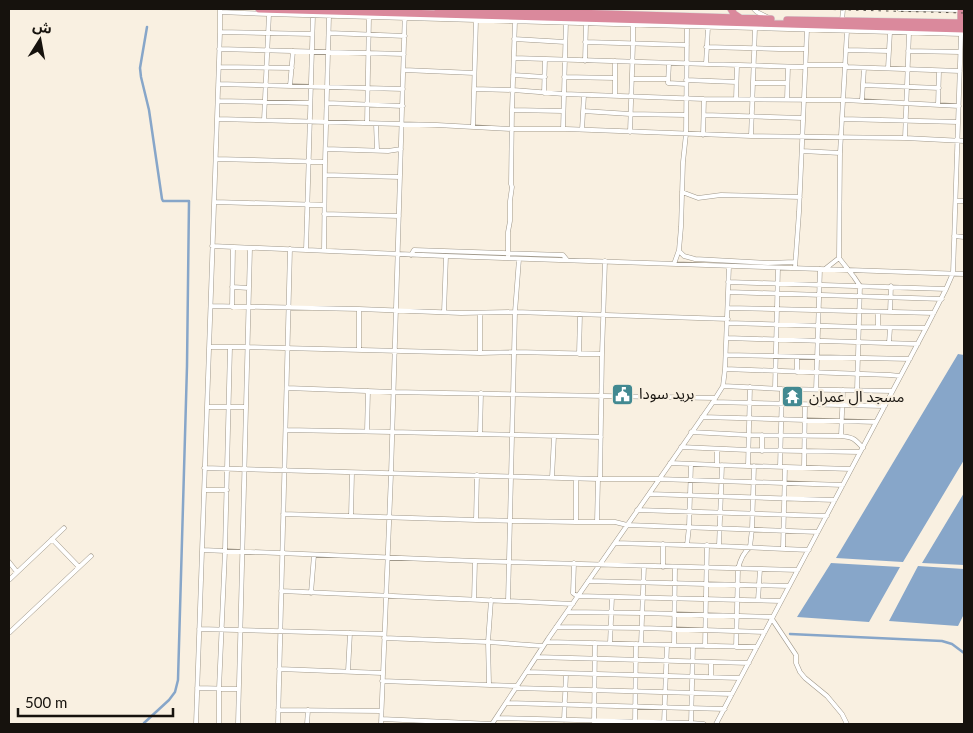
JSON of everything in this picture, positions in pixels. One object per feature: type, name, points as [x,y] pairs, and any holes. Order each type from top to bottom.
[{"type":"highway","points":[[259,9],[313,13],[456,11],[718,17],[728,20],[741,18],[770,19],[844,26]]},
{"type":"highway","points":[[438,9],[456,11],[476,18],[633,22],[728,20],[807,27],[962,28],[962,9]]},
{"type":"highway","points":[[718,17],[728,9],[741,18]]},
{"type":"street","points":[[728,9],[728,20]]},
{"type":"street","points":[[754,9],[770,19]]},
{"type":"street","points":[[843,9],[847,50],[840,153],[839,258],[860,286],[857,390]]},
{"type":"street","points":[[901,9],[962,9]]},
{"type":"street","points":[[196,724],[220,10],[269,14],[313,13],[329,16],[369,17],[405,13],[476,18],[474,127]]},
{"type":"street","points":[[306,250],[313,13]]},
{"type":"street","points":[[405,13],[391,474],[381,722],[492,724],[497,718],[543,646],[722,386],[726,369],[729,266]]},
{"type":"street","points":[[264,120],[269,14]]},
{"type":"street","points":[[324,251],[329,16]]},
{"type":"street","points":[[367,123],[369,17]]},
{"type":"street","points":[[508,256],[512,187],[515,19]]},
{"type":"street","points":[[563,129],[566,20],[586,24],[633,22],[708,27],[807,27],[795,268]]},
{"type":"street","points":[[630,132],[633,22]]},
{"type":"street","points":[[585,61],[586,24]]},
{"type":"street","points":[[674,264],[679,251],[682,162],[686,134],[687,26]]},
{"type":"street","points":[[716,724],[942,299],[953,273],[962,28],[909,33],[844,26]]},
{"type":"street","points":[[706,64],[708,27]]},
{"type":"street","points":[[751,136],[755,28]]},
{"type":"street","points":[[220,32],[312,34]]},
{"type":"street","points":[[888,68],[890,32]]},
{"type":"street","points":[[329,33],[404,36]]},
{"type":"street","points":[[905,138],[909,33]]},
{"type":"street","points":[[514,39],[565,42]]},
{"type":"street","points":[[585,42],[687,45]]},
{"type":"street","points":[[706,47],[754,49],[806,48]]},
{"type":"street","points":[[219,49],[404,54]]},
{"type":"street","points":[[847,50],[889,50]]},
{"type":"street","points":[[290,86],[293,51]]},
{"type":"street","points":[[908,51],[960,52]]},
{"type":"street","points":[[514,58],[788,67],[846,66],[960,71]]},
{"type":"street","points":[[544,93],[545,59]]},
{"type":"street","points":[[615,61],[615,95]]},
{"type":"street","points":[[669,63],[668,83],[736,82]]},
{"type":"street","points":[[736,99],[737,65]]},
{"type":"street","points":[[219,66],[292,68]]},
{"type":"street","points":[[787,99],[788,67]]},
{"type":"street","points":[[862,100],[864,68]]},
{"type":"street","points":[[404,70],[474,72]]},
{"type":"street","points":[[938,105],[939,70]]},
{"type":"street","points":[[513,75],[545,76]]},
{"type":"street","points":[[564,77],[615,78]]},
{"type":"street","points":[[632,79],[668,79]]},
{"type":"street","points":[[753,83],[787,83]]},
{"type":"street","points":[[218,84],[403,89]]},
{"type":"street","points":[[863,85],[939,88]]},
{"type":"street","points":[[474,89],[704,99],[804,98],[862,100],[959,106]]},
{"type":"street","points":[[582,130],[584,95]]},
{"type":"street","points":[[703,135],[704,99]]},
{"type":"street","points":[[218,101],[310,103]]},
{"type":"street","points":[[327,103],[403,106]]},
{"type":"street","points":[[512,110],[563,111]]},
{"type":"street","points":[[583,111],[686,115]]},
{"type":"street","points":[[704,115],[803,118]]},
{"type":"street","points":[[217,119],[703,135],[905,138],[964,141]]},
{"type":"street","points":[[843,119],[958,122]]},
{"type":"street","points":[[376,124],[377,150]]},
{"type":"street","points":[[326,149],[388,151],[401,149]]},
{"type":"street","points":[[802,151],[840,153]]},
{"type":"street","points":[[216,160],[325,162]]},
{"type":"street","points":[[325,174],[400,176]]},
{"type":"street","points":[[682,192],[698,198],[721,195],[800,197]]},
{"type":"street","points":[[956,201],[964,201]]},
{"type":"street","points":[[215,202],[324,205]]},
{"type":"street","points":[[324,214],[399,216]]},
{"type":"street","points":[[954,236],[964,237]]},
{"type":"street","points":[[212,246],[446,256],[563,255],[567,260]]},
{"type":"street","points":[[232,307],[233,247]]},
{"type":"street","points":[[238,724],[250,248]]},
{"type":"street","points":[[278,724],[290,250]]},
{"type":"street","points":[[411,255],[413,251],[420,250],[508,256],[519,259],[964,274]]},
{"type":"street","points":[[679,251],[684,256],[695,259],[768,263],[795,262]]},
{"type":"street","points":[[444,312],[446,256]]},
{"type":"street","points":[[825,269],[839,258]]},
{"type":"street","points":[[508,601],[519,259]]},
{"type":"street","points":[[597,522],[605,261]]},
{"type":"street","points":[[775,388],[778,268]]},
{"type":"street","points":[[816,390],[820,269]]},
{"type":"street","points":[[728,282],[946,289]]},
{"type":"street","points":[[890,312],[891,286]]},
{"type":"street","points":[[232,287],[249,288]]},
{"type":"street","points":[[728,292],[942,299]]},
{"type":"street","points":[[211,306],[480,313],[516,312],[728,321],[776,325],[926,328]]},
{"type":"street","points":[[728,308],[934,313]]},
{"type":"street","points":[[359,309],[359,349]]},
{"type":"street","points":[[878,312],[878,327]]},
{"type":"street","points":[[480,313],[480,353]]},
{"type":"street","points":[[580,314],[580,354]]},
{"type":"street","points":[[889,343],[890,328]]},
{"type":"street","points":[[727,338],[918,344]]},
{"type":"street","points":[[210,347],[602,354]]},
{"type":"street","points":[[219,724],[230,347]]},
{"type":"street","points":[[726,355],[910,359]]},
{"type":"street","points":[[796,372],[797,357]]},
{"type":"street","points":[[726,369],[900,376]]},
{"type":"street","points":[[722,386],[892,391]]},
{"type":"street","points":[[748,466],[750,387]]},
{"type":"street","points":[[287,388],[885,406]]},
{"type":"street","points":[[780,467],[782,389]]},
{"type":"street","points":[[841,436],[843,390]]},
{"type":"street","points":[[367,431],[368,391]]},
{"type":"street","points":[[480,434],[481,393]]},
{"type":"street","points":[[804,468],[805,405]]},
{"type":"street","points":[[208,407],[246,407]]},
{"type":"street","points":[[702,417],[876,422]]},
{"type":"street","points":[[286,430],[601,437]]},
{"type":"street","points":[[691,432],[841,436],[852,438],[861,450]]},
{"type":"street","points":[[762,435],[762,450]]},
{"type":"street","points":[[552,478],[554,436]]},
{"type":"street","points":[[680,447],[780,451],[861,450]]},
{"type":"street","points":[[717,449],[721,481],[719,546]]},
{"type":"street","points":[[670,463],[851,469]]},
{"type":"street","points":[[687,545],[690,527],[691,464]]},
{"type":"street","points":[[736,647],[738,569],[744,553],[750,547],[754,466]]},
{"type":"street","points":[[783,549],[785,467]]},
{"type":"street","points":[[204,468],[843,485]]},
{"type":"street","points":[[351,516],[352,473]]},
{"type":"street","points":[[476,520],[477,475]]},
{"type":"street","points":[[576,479],[576,522]]},
{"type":"street","points":[[204,490],[227,490]]},
{"type":"street","points":[[649,494],[835,500]]},
{"type":"street","points":[[637,510],[827,516]]},
{"type":"street","points":[[283,514],[511,521],[615,522],[627,525],[818,532]]},
{"type":"street","points":[[9,580],[64,528]]},
{"type":"street","points":[[52,539],[79,567]]},
{"type":"street","points":[[614,542],[809,550]]},
{"type":"street","points":[[663,544],[663,567]]},
{"type":"street","points":[[705,646],[706,545]]},
{"type":"street","points":[[202,550],[474,561],[798,570]]},
{"type":"street","points":[[311,592],[314,555]]},
{"type":"street","points":[[9,631],[91,556]]},
{"type":"street","points":[[474,561],[474,600]]},
{"type":"street","points":[[9,562],[18,572]]},
{"type":"street","points":[[574,563],[573,593],[577,596],[781,601]]},
{"type":"street","points":[[635,723],[636,660],[642,628],[644,566]]},
{"type":"street","points":[[674,645],[675,567]]},
{"type":"street","points":[[758,600],[760,569]]},
{"type":"street","points":[[588,581],[789,586]]},
{"type":"street","points":[[281,591],[573,604]]},
{"type":"street","points":[[610,643],[612,597]]},
{"type":"street","points":[[489,684],[488,642],[491,600]]},
{"type":"street","points":[[567,612],[772,618]]},
{"type":"street","points":[[772,618],[796,654],[796,663],[800,672],[827,696],[842,714],[847,724]]},
{"type":"street","points":[[556,627],[764,632]]},
{"type":"street","points":[[200,628],[350,633],[543,646]]},
{"type":"street","points":[[348,672],[350,633]]},
{"type":"street","points":[[546,642],[757,647]]},
{"type":"street","points":[[594,723],[595,643]]},
{"type":"street","points":[[666,723],[667,645]]},
{"type":"street","points":[[691,723],[693,646]]},
{"type":"street","points":[[536,657],[748,662]]},
{"type":"street","points":[[711,662],[711,678]]},
{"type":"street","points":[[279,669],[382,673]]},
{"type":"street","points":[[526,672],[740,678]]},
{"type":"street","points":[[564,720],[566,674]]},
{"type":"street","points":[[382,681],[489,684],[565,690],[595,689],[732,694]]},
{"type":"street","points":[[197,688],[238,688]]},
{"type":"street","points":[[506,703],[725,709]]},
{"type":"street","points":[[278,710],[381,711]]},
{"type":"street","points":[[308,710],[308,724]]},
{"type":"street","points":[[497,718],[513,718],[529,722],[556,722],[564,720],[594,723],[704,724]]},
{"type":"street","points":[[513,718],[513,724]]},
{"type":"water","points":[[958,354],[964,355],[964,460],[903,562],[836,558]]},
{"type":"water","points":[[964,493],[964,565],[922,563]]},
{"type":"water","points":[[831,563],[900,567],[869,622],[797,617]]},
{"type":"water","points":[[918,566],[964,569],[964,614],[958,626],[889,621]]},
{"type":"waterway","points":[[144,723],[169,700],[175,692],[178,680],[187,366],[189,201],[163,201],[162,199],[149,110],[140,68],[147,27]]},
{"type":"waterway","points":[[790,634],[942,641],[952,644],[964,653]]},
{"type":"railway","points":[[811,9],[964,13]]},
{"type":"place","name":"بريد سودا","points":[[623,394]]},
{"type":"place","name":"مسجد ال عمران","points":[[793,397]]}]
